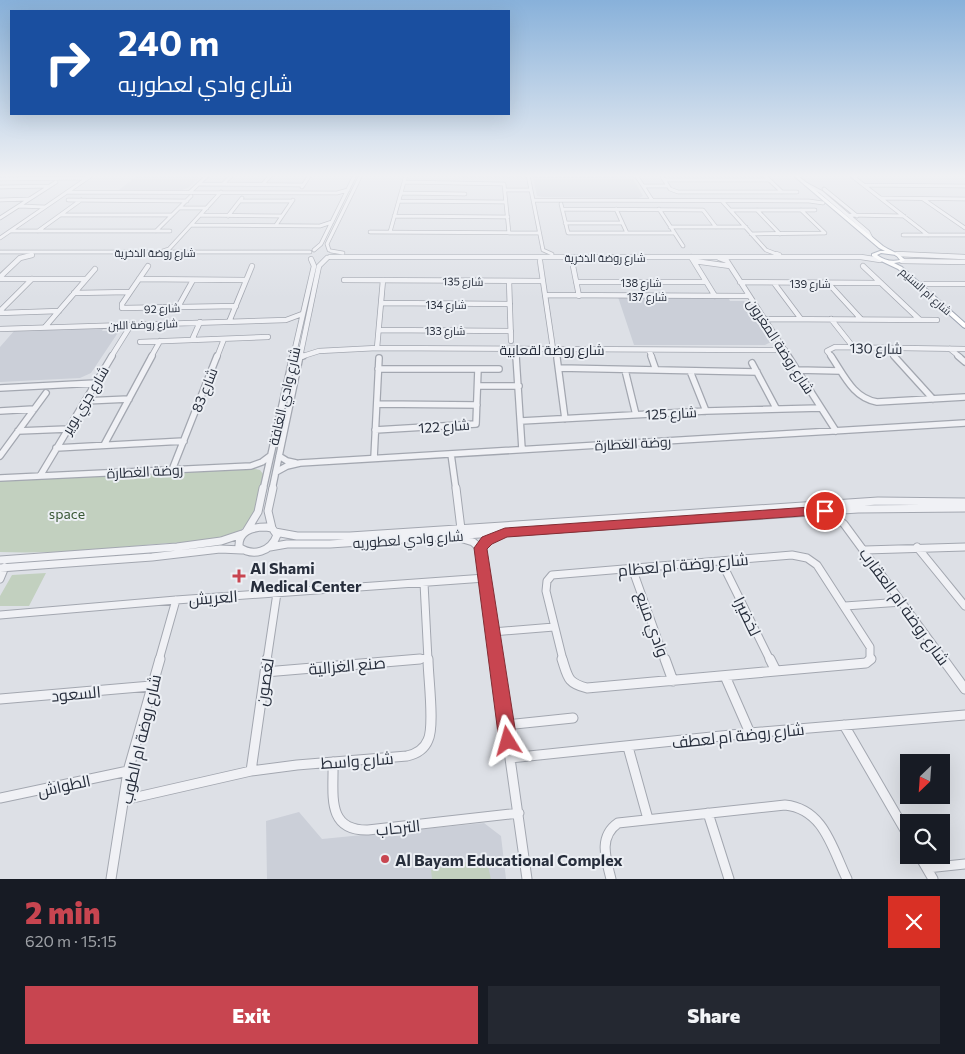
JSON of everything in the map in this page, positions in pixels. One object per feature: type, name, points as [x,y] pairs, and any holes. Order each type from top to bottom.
[{"type":"main road","points":[[839,216],[876,247],[879,251],[876,253],[897,254]]},
{"type":"main road","name":"شارع ام السنيم","points":[[845,216],[891,253]]},
{"type":"main road","name":"شارع ام السنيم","points":[[876,253],[874,256],[900,268],[965,326]]},
{"type":"main road","name":"شارع ام السنيم","points":[[897,254],[905,268],[965,320]]},
{"type":"main road","points":[[883,260],[902,261]]},
{"type":"street","points":[[0,238],[31,216]]},
{"type":"street","points":[[38,231],[60,216]]},
{"type":"street","points":[[156,231],[171,216]]},
{"type":"street","points":[[158,252],[169,248],[200,216]]},
{"type":"street","points":[[276,225],[282,216]]},
{"type":"street","points":[[309,258],[307,254],[320,246],[335,216]]},
{"type":"street","points":[[330,251],[327,244],[340,216]]},
{"type":"street","points":[[390,232],[394,216]]},
{"type":"street","points":[[508,216],[509,233]]},
{"type":"street","points":[[536,216],[542,250],[550,256],[540,261]]},
{"type":"street","points":[[563,216],[568,233],[674,233]]},
{"type":"street","points":[[619,216],[627,233]]},
{"type":"street","points":[[663,216],[682,246]]},
{"type":"street","points":[[708,216],[716,227]]},
{"type":"street","points":[[736,216],[766,250],[781,255]]},
{"type":"street","points":[[763,216],[780,234]]},
{"type":"street","points":[[751,234],[825,233],[807,216]]},
{"type":"street","name":"شارع ام السنيم","points":[[848,216],[868,232],[871,238]]},
{"type":"street","points":[[904,216],[928,235]]},
{"type":"street","points":[[948,216],[965,228]]},
{"type":"street","points":[[320,226],[332,222]]},
{"type":"street","points":[[565,222],[622,223]]},
{"type":"street","points":[[191,225],[276,225],[329,228]]},
{"type":"street","points":[[670,227],[746,227]]},
{"type":"street","points":[[10,230],[170,231]]},
{"type":"street","points":[[370,232],[539,233]]},
{"type":"street","points":[[903,235],[965,235]]},
{"type":"street","points":[[169,248],[175,253]]},
{"type":"street","points":[[535,254],[542,250]]},
{"type":"street","points":[[760,255],[766,250]]},
{"type":"street","name":"شارع روضة الذخرية","points":[[0,253],[330,251],[351,254],[535,254],[550,256],[693,259],[737,257],[861,258],[883,260]]},
{"type":"street","name":"شارع وادي الغافة","points":[[273,530],[268,511],[279,456],[319,266],[333,254],[330,251]]},
{"type":"street","name":"شارع روضة الذخرية","points":[[0,253],[292,255],[309,258],[329,258],[876,253]]},
{"type":"street","points":[[15,254],[20,258]]},
{"type":"street","points":[[0,278],[20,258],[34,254]]},
{"type":"street","points":[[897,254],[965,258]]},
{"type":"street","points":[[529,256],[540,261]]},
{"type":"street","points":[[713,257],[728,264]]},
{"type":"street","points":[[693,259],[728,264],[737,257]]},
{"type":"street","name":"شارع وادي الغافة","points":[[245,532],[258,512],[314,266],[309,258]]},
{"type":"street","points":[[902,261],[965,258]]},
{"type":"street","points":[[902,261],[949,262],[965,258]]},
{"type":"street","points":[[693,259],[715,296]]},
{"type":"street","points":[[930,259],[949,262]]},
{"type":"street","points":[[540,261],[553,348]]},
{"type":"street","name":"شارع روضة المغرون","points":[[728,264],[836,431]]},
{"type":"street","name":"شارع 92","points":[[148,266],[122,304],[122,308],[236,306]]},
{"type":"street","points":[[229,322],[252,266]]},
{"type":"street","points":[[573,266],[579,296]]},
{"type":"street","points":[[863,266],[919,320]]},
{"type":"street","points":[[46,327],[95,269]]},
{"type":"street","points":[[0,278],[86,279]]},
{"type":"street","points":[[0,312],[32,279]]},
{"type":"street","points":[[139,280],[246,280]]},
{"type":"street","points":[[178,307],[193,280]]},
{"type":"street","name":"شارع 135","points":[[344,280],[543,281]]},
{"type":"street","points":[[377,348],[383,280]]},
{"type":"street","points":[[509,281],[511,341]]},
{"type":"street","name":"شارع 138","points":[[576,282],[706,282]]},
{"type":"street","name":"شارع 139","points":[[740,282],[881,283]]},
{"type":"street","points":[[774,283],[801,319]]},
{"type":"street","points":[[828,283],[861,319]]},
{"type":"street","points":[[923,284],[965,284]]},
{"type":"street","points":[[74,293],[130,292]]},
{"type":"street","name":"شارع 137","points":[[545,295],[749,296]]},
{"type":"street","name":"شارع 134","points":[[382,303],[510,304]]},
{"type":"street","points":[[0,312],[59,311]]},
{"type":"street","name":"شارع روضة اللبن","points":[[286,320],[302,314]]},
{"type":"street","points":[[764,319],[937,320]]},
{"type":"street","points":[[831,319],[854,348]]},
{"type":"street","name":"شارع روضة اللبن","points":[[0,329],[286,320],[300,324]]},
{"type":"street","points":[[192,340],[200,322]]},
{"type":"street","name":"شارع جري بوير","points":[[40,476],[131,325]]},
{"type":"street","name":"شارع 133","points":[[379,330],[511,331]]},
{"type":"street","points":[[140,342],[268,337]]},
{"type":"street","name":"شارع 83","points":[[172,470],[224,339]]},
{"type":"street","points":[[104,445],[160,341]]},
{"type":"street","name":"شارع روضة لقعابية","points":[[302,346],[319,351]]},
{"type":"street","name":"شارع روضة لقعابية","points":[[300,357],[319,351],[377,348],[785,350]]},
{"type":"street","points":[[516,348],[522,449]]},
{"type":"street","name":"شارع 130","points":[[965,349],[835,348],[827,351],[858,395],[866,400],[877,402],[965,397]]},
{"type":"street","points":[[886,348],[933,398]]},
{"type":"street","points":[[950,349],[965,362]]},
{"type":"street","points":[[649,350],[656,370]]},
{"type":"street","points":[[374,458],[379,358]]},
{"type":"street","points":[[557,358],[565,419]]},
{"type":"street","points":[[752,363],[776,408]]},
{"type":"street","points":[[558,368],[756,372]]},
{"type":"street","points":[[378,369],[499,369]]},
{"type":"street","name":"شارع 122","points":[[376,430],[476,424],[478,369]]},
{"type":"street","points":[[625,370],[636,415]]},
{"type":"street","name":"شارع 130","points":[[797,370],[840,371]]},
{"type":"street","points":[[690,371],[706,411]]},
{"type":"street","points":[[0,388],[96,383]]},
{"type":"street","points":[[478,386],[519,386]]},
{"type":"street","points":[[1,453],[46,393]]},
{"type":"street","points":[[85,401],[129,399]]},
{"type":"street","points":[[377,404],[477,405]]},
{"type":"street","name":"شارع 125","points":[[521,421],[706,411],[822,408]]},
{"type":"street","points":[[0,411],[34,409]]},
{"type":"street","name":"روضة الغطارة","points":[[276,472],[287,466],[300,464],[374,458],[965,423]]},
{"type":"street","points":[[18,431],[68,429]]},
{"type":"street","points":[[56,448],[184,441]]},
{"type":"street","points":[[452,454],[461,529]]},
{"type":"street","name":"روضة الغطارة","points":[[0,478],[251,466],[262,462],[270,456]]},
{"type":"street","name":"روضة الغطارة","points":[[279,456],[287,461],[300,464]]},
{"type":"street","name":"روضة الغطارة","points":[[251,466],[267,473]]},
{"type":"street","name":"شارع وادي لعطوريه","points":[[273,530],[289,536],[329,537],[859,502],[965,502]]},
{"type":"street","name":"شارع وادي لعطوريه","points":[[270,547],[287,544],[330,544],[858,509],[965,508]]},
{"type":"street","points":[[844,524],[846,514],[858,509]]},
{"type":"street","name":"شارع روضة ام العقارب","points":[[809,512],[828,515],[844,524],[964,687]]},
{"type":"street","points":[[0,560],[177,547],[221,541],[260,526],[273,530],[276,539],[270,547],[252,553],[242,550],[220,549],[152,557],[3,568],[0,579]]},
{"type":"street","points":[[242,550],[238,542],[245,532]]},
{"type":"street","points":[[480,548],[492,538],[505,533]]},
{"type":"street","points":[[449,536],[473,542],[480,548],[527,879]]},
{"type":"street","points":[[864,550],[965,546]]},
{"type":"street","points":[[917,547],[965,606]]},
{"type":"street","name":"شارع روضة ام لعظام","points":[[792,555],[807,558],[817,565],[845,606],[870,647],[871,659],[858,665],[587,688],[574,685],[567,676],[554,627],[545,586],[548,577],[558,573],[632,568],[792,555]]},
{"type":"street","name":"لخضيرا","points":[[721,561],[776,671]]},
{"type":"street","name":"وادي منيع","points":[[632,568],[673,680]]},
{"type":"street","name":"العريش","points":[[0,615],[176,600],[485,578]]},
{"type":"street","name":"شارع واسط","points":[[124,800],[251,771],[407,756],[423,750],[429,742],[432,732],[424,583]]},
{"type":"street","name":"لغصون","points":[[251,771],[277,593]]},
{"type":"street","name":"شارع روضة ام الطوب","points":[[111,879],[128,771],[176,600]]},
{"type":"street","points":[[845,606],[902,602]]},
{"type":"street","points":[[493,632],[554,627]]},
{"type":"street","name":"صنع الغزالية","points":[[266,672],[428,658]]},
{"type":"street","points":[[725,676],[750,733]]},
{"type":"street","name":"السعود","points":[[0,699],[151,686]]},
{"type":"street","name":"شارع روضة ام لعطف","points":[[510,758],[750,733],[965,715]]},
{"type":"street","points":[[506,725],[573,718]]},
{"type":"street","points":[[844,725],[900,821]]},
{"type":"street","points":[[628,746],[648,819]]},
{"type":"street","name":"الترحاب","points":[[333,762],[335,811],[339,820],[346,827],[368,830],[519,813]]},
{"type":"street","name":"الطواش","points":[[0,798],[128,771]]},
{"type":"street","points":[[611,879],[604,848],[606,833],[618,823],[785,805],[807,809],[820,823],[847,879]]},
{"type":"street","points":[[708,813],[729,879]]},
{"type":"street","points":[[925,864],[932,879]]},
{"type":"street","points":[[927,868],[965,864]]},
{"type":"shaded area","points":[[618,297],[728,297],[730,301],[744,301],[771,342],[765,345],[634,345]]},
{"type":"shaded area","points":[[104,327],[102,331],[119,331],[91,373],[80,378],[0,382],[0,347],[14,331]]},
{"type":"shaded area","name":"Al Bayam Educational Complex","points":[[299,812],[322,839],[484,823],[501,836],[506,879],[267,879],[266,821]]},
{"type":"green space","name":"space","points":[[251,468],[260,470],[263,474],[260,497],[256,511],[248,524],[233,534],[200,541],[78,551],[0,552],[0,480]]},
{"type":"green space","points":[[46,573],[29,606],[0,606],[0,596],[12,575]]},
{"type":"green space","points":[[486,858],[491,879],[432,879],[431,870]]},
{"type":"place","name":"Al Shami Medical Center","points":[[239,576]]},
{"type":"place","name":"Al Bayam Educational Complex","points":[[385,859]]},
{"type":"route","points":[[508,741],[480,548],[487,541],[505,533],[825,511]]}]
